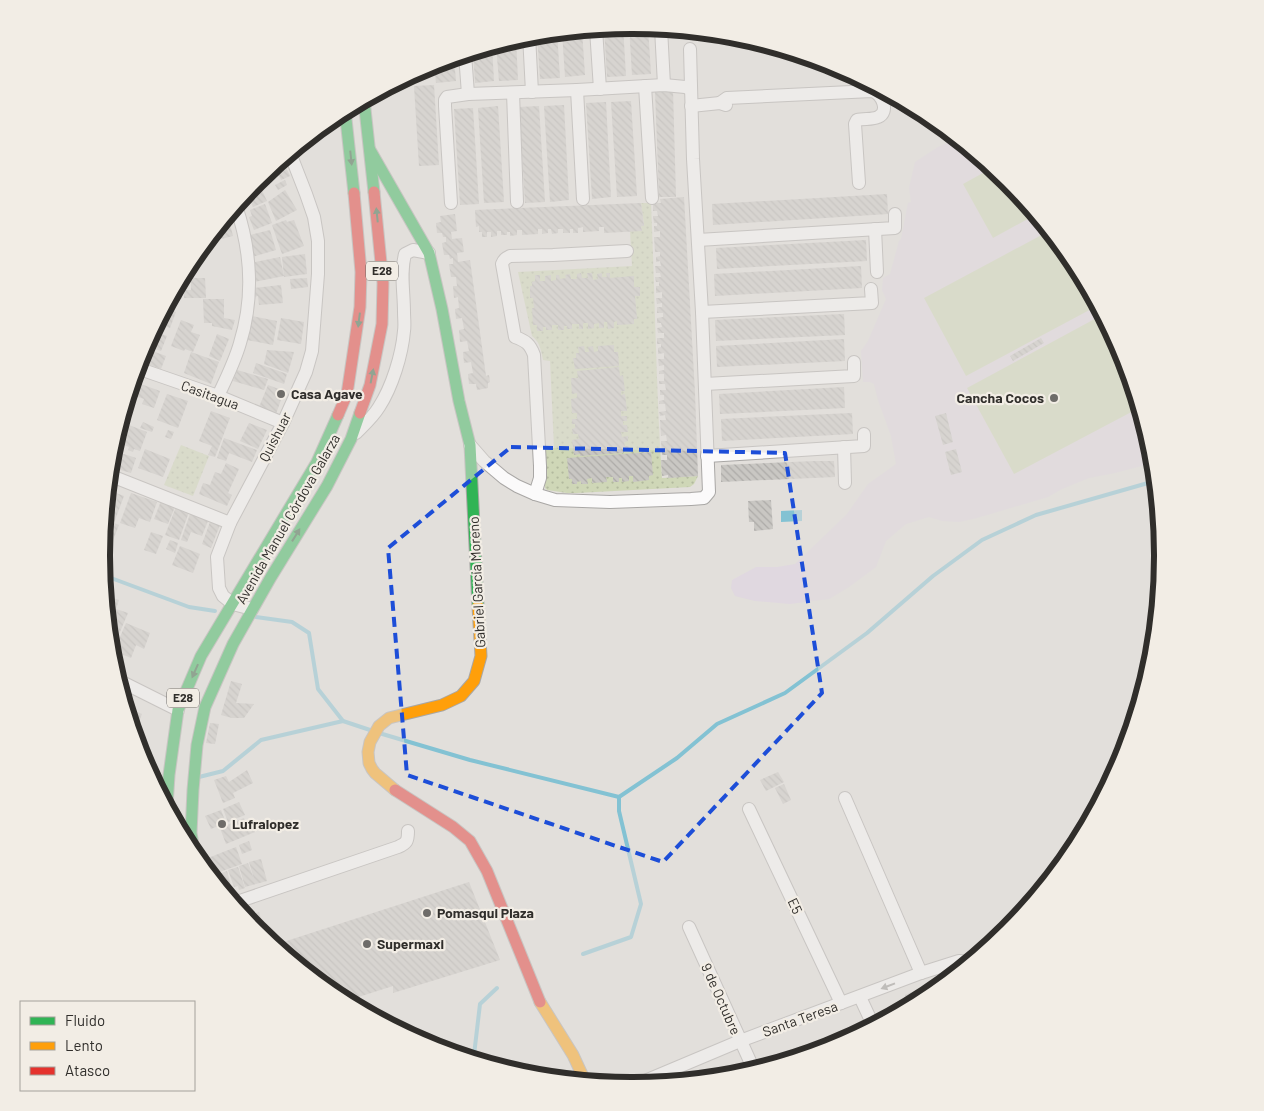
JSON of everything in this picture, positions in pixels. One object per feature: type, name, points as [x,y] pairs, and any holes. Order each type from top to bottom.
[{"type":"main road","name":"Avenida Manuel Córdova Galarza","points":[[191,834],[197,745],[205,707],[233,644],[252,609],[327,486],[351,439],[370,386],[382,324],[383,283],[365,108]]},
{"type":"main road","name":"Avenida Manuel Córdova Galarza","points":[[168,793],[178,710],[201,656],[317,462],[347,394],[360,307],[361,272],[346,119]]},
{"type":"main road","name":"Gabriel García Moreno","points":[[370,150],[429,253],[442,309],[459,400],[470,446],[481,656],[474,681],[461,696],[442,705],[389,718],[379,726],[372,736],[368,756],[372,769],[392,788],[453,827],[470,841],[488,871],[540,1005],[573,1055],[582,1075]]},
{"type":"main road","points":[[254,566],[260,575],[271,577]]},
{"type":"street","points":[[596,35],[600,89]]},
{"type":"street","points":[[661,35],[664,85]]},
{"type":"street","points":[[529,44],[532,92]]},
{"type":"street","points":[[470,446],[504,478],[535,494],[555,500],[610,502],[704,498],[708,492],[702,312],[690,90],[690,49]]},
{"type":"street","points":[[466,60],[468,94]]},
{"type":"street","points":[[451,202],[445,100],[448,97],[468,94],[664,85],[685,87],[690,90]]},
{"type":"street","points":[[645,86],[652,198]]},
{"type":"street","points":[[577,90],[584,199]]},
{"type":"street","points":[[513,93],[518,202]]},
{"type":"street","points":[[691,106],[720,103],[729,106],[870,99],[878,96]]},
{"type":"street","points":[[859,183],[855,124],[857,120],[877,118],[883,113],[883,102],[880,97]]},
{"type":"street","name":"Quishuar","points":[[233,604],[223,596],[219,588],[217,557],[230,523],[283,423],[306,372],[312,351],[318,274],[318,241],[314,217],[292,159]]},
{"type":"street","points":[[218,396],[240,344],[248,310],[247,252],[238,213]]},
{"type":"street","points":[[698,240],[895,228],[895,214]]},
{"type":"street","points":[[875,229],[877,272]]},
{"type":"street","points":[[351,439],[378,409],[389,389],[397,366],[404,331],[402,276],[406,254],[413,250],[429,253]]},
{"type":"street","points":[[535,494],[540,478],[540,466],[534,356],[531,346],[525,340],[515,337],[503,261],[510,256],[553,256],[627,251]]},
{"type":"street","points":[[702,312],[872,302],[871,289]]},
{"type":"street","points":[[705,384],[854,376],[854,362]]},
{"type":"street","name":"Casitagua","points":[[145,371],[218,396],[283,423]]},
{"type":"street","points":[[707,456],[864,446],[864,434]]},
{"type":"street","points":[[844,447],[845,483]]},
{"type":"street","points":[[116,478],[230,523]]},
{"type":"street","points":[[233,604],[252,609]]},
{"type":"street","points":[[126,684],[178,710]]},
{"type":"street","points":[[845,798],[921,973]]},
{"type":"street","name":"E5","points":[[749,809],[841,1003]]},
{"type":"street","points":[[241,901],[398,847],[406,843],[408,831]]},
{"type":"street","name":"9 de Octubre","points":[[689,927],[751,1063]]},
{"type":"street","name":"Santa Teresa","points":[[656,1076],[740,1041],[921,973],[960,961]]},
{"type":"street","points":[[860,997],[870,1019]]},
{"type":"highlighted area","points":[[511,447],[785,453],[822,693],[663,862],[407,775],[388,548]]},
{"type":"shaded area","points":[[950,142],[976,163],[1024,211],[1066,266],[1100,325],[1114,356],[1136,420],[1146,465],[1089,478],[1048,497],[977,518],[959,522],[942,521],[929,517],[906,524],[886,541],[876,567],[829,599],[790,604],[755,601],[735,596],[731,588],[732,580],[756,567],[777,567],[795,564],[847,514],[868,484],[896,464],[891,436],[874,384],[863,382],[861,351],[868,341],[886,299],[882,290],[883,278],[890,274],[901,239],[908,203],[911,202],[909,188],[915,162]]},
{"type":"green space","points":[[985,172],[1030,218],[993,238],[963,184]]},
{"type":"green space","points":[[641,203],[651,203],[662,478],[698,476],[690,487],[577,493],[547,490],[545,488],[545,449],[554,448],[550,361],[543,360],[541,350],[532,336],[518,272],[632,266],[630,231],[642,231],[641,226],[644,225]]},
{"type":"green space","points":[[1043,234],[1066,266],[1091,309],[966,376],[924,298]]},
{"type":"green space","name":"Cancha Cocos","points":[[1096,318],[1114,356],[1133,411],[1014,474],[967,388]]},
{"type":"green space","points":[[181,445],[209,456],[193,496],[164,485]]},
{"type":"water","points":[[802,510],[802,521],[781,522],[781,511]]},
{"type":"building","points":[[623,34],[626,76],[607,77],[604,35]]},
{"type":"building","points":[[630,34],[648,34],[651,74],[632,75]]},
{"type":"building","points":[[582,36],[585,75],[565,77],[562,38]]},
{"type":"building","points":[[557,39],[560,78],[540,79],[538,43]]},
{"type":"building","points":[[516,47],[518,80],[499,81],[497,52]]},
{"type":"building","points":[[492,53],[494,81],[475,83],[473,58]]},
{"type":"building","points":[[455,65],[456,81],[436,83],[435,72]]},
{"type":"building","points":[[434,85],[439,165],[419,166],[414,86]]},
{"type":"building","points":[[673,90],[676,197],[659,197],[655,91]]},
{"type":"building","points":[[631,101],[637,196],[617,197],[611,102]]},
{"type":"building","points":[[606,102],[611,197],[592,199],[586,103]]},
{"type":"building","points":[[564,105],[569,200],[550,202],[544,106]]},
{"type":"building","points":[[498,106],[504,202],[484,203],[478,108]]},
{"type":"building","points":[[539,106],[545,202],[525,203],[519,107]]},
{"type":"building","points":[[473,108],[479,204],[460,205],[454,109]]},
{"type":"building","points":[[285,166],[290,176],[281,180],[278,173]]},
{"type":"building","points":[[285,180],[287,185],[278,190],[275,185]]},
{"type":"building","points":[[261,189],[267,201],[253,207],[250,200]]},
{"type":"building","points":[[285,190],[297,210],[276,221],[268,202]]},
{"type":"building","points":[[887,194],[888,214],[713,225],[712,204]]},
{"type":"building","points":[[684,197],[698,476],[668,478],[668,475],[662,476],[661,460],[667,460],[667,455],[662,455],[661,441],[667,441],[666,435],[661,436],[660,420],[666,420],[665,415],[660,416],[659,412],[666,411],[665,404],[659,404],[659,401],[664,400],[664,395],[660,395],[660,390],[666,390],[665,384],[659,384],[659,381],[664,381],[664,374],[659,374],[659,371],[664,370],[664,365],[659,366],[658,359],[664,359],[664,353],[658,354],[658,348],[661,347],[661,344],[657,344],[657,338],[664,338],[664,333],[658,333],[657,328],[662,327],[661,323],[657,323],[657,318],[663,317],[663,313],[657,313],[657,307],[662,307],[662,303],[657,304],[656,298],[662,298],[662,292],[656,293],[656,286],[659,286],[659,282],[656,282],[655,277],[661,277],[660,273],[656,273],[655,266],[661,266],[660,261],[656,262],[656,257],[660,256],[660,252],[655,252],[654,237],[660,237],[660,231],[654,232],[654,226],[657,226],[657,223],[654,223],[653,216],[658,216],[657,211],[653,211],[653,203],[661,203],[660,199]]},
{"type":"building","points":[[641,203],[644,226],[641,226],[642,231],[604,233],[604,227],[599,227],[599,231],[583,232],[583,227],[578,228],[578,233],[573,233],[573,229],[570,229],[570,233],[563,233],[563,229],[558,229],[558,233],[552,234],[551,229],[548,229],[548,233],[542,234],[542,229],[538,229],[538,234],[522,235],[522,230],[517,230],[517,235],[510,236],[510,232],[507,232],[507,235],[501,235],[501,231],[497,231],[497,236],[491,237],[491,232],[487,232],[487,237],[482,237],[482,232],[479,232],[479,226],[476,227],[475,210]]},
{"type":"building","points":[[265,204],[272,223],[254,230],[249,217],[252,216],[250,210]]},
{"type":"building","points":[[455,214],[457,231],[451,232],[452,239],[462,238],[464,252],[457,253],[458,262],[470,260],[486,376],[489,375],[490,382],[488,383],[488,388],[477,390],[476,384],[469,384],[468,374],[473,373],[471,362],[464,363],[463,352],[469,351],[467,341],[460,342],[459,330],[464,329],[462,318],[456,319],[455,309],[459,308],[458,297],[454,298],[453,286],[457,286],[456,277],[451,277],[449,264],[453,264],[453,258],[450,259],[449,255],[444,255],[442,243],[446,242],[446,237],[443,237],[442,233],[437,233],[436,223],[441,222],[440,216]]},
{"type":"building","points":[[286,220],[287,222],[294,220],[304,246],[282,254],[272,225]]},
{"type":"building","points":[[230,223],[233,236],[217,240],[218,238]]},
{"type":"building","points":[[270,230],[276,250],[252,257],[246,236]]},
{"type":"building","points":[[866,240],[867,261],[717,269],[716,248]]},
{"type":"building","points":[[305,254],[307,274],[284,277],[282,257]]},
{"type":"building","points":[[280,257],[284,276],[254,282],[250,263]]},
{"type":"building","points":[[861,266],[862,288],[715,296],[714,274]]},
{"type":"building","points":[[581,273],[582,278],[588,278],[587,273],[592,273],[593,280],[598,279],[597,274],[602,273],[602,277],[607,277],[606,273],[610,273],[610,278],[634,276],[634,287],[640,287],[640,296],[635,296],[637,319],[634,319],[634,324],[617,325],[617,321],[614,322],[614,328],[608,329],[607,322],[604,322],[604,328],[599,328],[599,323],[594,324],[594,328],[588,329],[588,323],[583,323],[583,329],[579,329],[579,324],[572,324],[572,329],[567,329],[567,326],[564,326],[564,330],[558,330],[558,325],[552,325],[552,330],[546,330],[546,327],[543,327],[543,331],[537,331],[537,325],[533,325],[533,298],[530,298],[530,286],[535,281],[535,275],[540,275],[540,281],[545,281],[545,276],[551,275],[551,281],[556,280],[556,275],[559,275],[560,279],[566,278],[565,275],[570,274],[571,279],[577,279],[577,274]]},
{"type":"building","points":[[191,278],[205,278],[206,298],[184,298],[184,290],[191,290]]},
{"type":"building","points":[[307,278],[308,287],[291,289],[290,279]]},
{"type":"building","points":[[281,285],[283,303],[259,305],[258,296],[254,297],[253,288]]},
{"type":"building","points":[[203,299],[224,299],[224,318],[235,320],[232,330],[212,326],[212,323],[204,323]]},
{"type":"building","points":[[172,310],[176,312],[170,328],[164,326]]},
{"type":"building","points":[[844,314],[845,335],[716,341],[715,320]]},
{"type":"building","points":[[252,316],[277,321],[273,345],[247,340]]},
{"type":"building","points":[[281,318],[304,322],[301,344],[277,340]]},
{"type":"building","points":[[181,320],[194,325],[191,332],[200,335],[193,352],[171,346]]},
{"type":"building","points":[[160,334],[167,336],[161,351],[153,348]]},
{"type":"building","points":[[217,334],[229,339],[220,361],[209,356]]},
{"type":"building","points":[[1041,338],[1044,343],[1013,361],[1010,356]]},
{"type":"building","points":[[844,339],[845,361],[717,367],[716,346]]},
{"type":"building","points":[[614,345],[614,352],[618,352],[619,366],[575,369],[573,358],[576,358],[576,353],[579,353],[578,347],[584,346],[585,352],[589,352],[588,347],[593,346],[594,352],[598,351],[598,346]]},
{"type":"building","points":[[267,350],[294,352],[288,373],[264,364]]},
{"type":"building","points":[[152,351],[166,356],[161,369],[147,364]]},
{"type":"building","points":[[191,352],[219,362],[211,384],[184,373]]},
{"type":"building","points":[[256,363],[287,374],[284,384],[253,373]]},
{"type":"building","points":[[619,367],[620,376],[623,375],[625,391],[621,391],[621,395],[625,394],[627,411],[621,411],[621,416],[627,416],[627,421],[623,421],[623,425],[627,425],[628,432],[621,432],[622,437],[628,436],[628,441],[624,442],[625,446],[629,446],[629,451],[623,453],[574,455],[572,440],[579,439],[578,434],[573,434],[572,429],[575,428],[575,424],[572,424],[572,419],[577,419],[577,413],[572,413],[571,399],[577,398],[577,393],[572,394],[571,378],[578,378],[577,371]]},
{"type":"building","points":[[237,370],[268,379],[264,390],[233,381]]},
{"type":"building","points":[[140,384],[160,391],[154,408],[142,404],[144,399],[136,396]]},
{"type":"building","points":[[268,385],[284,391],[276,414],[259,407]]},
{"type":"building","points":[[844,387],[845,408],[720,414],[719,394]]},
{"type":"building","points":[[167,394],[188,401],[178,428],[157,420]]},
{"type":"building","points":[[211,411],[230,418],[215,457],[208,455],[212,446],[199,441]]},
{"type":"building","points":[[852,413],[853,434],[722,441],[721,419]]},
{"type":"building","points":[[946,413],[953,442],[943,445],[935,416]]},
{"type":"building","points":[[143,422],[154,427],[152,432],[140,428]]},
{"type":"building","points":[[249,423],[267,430],[258,449],[240,441]]},
{"type":"building","points":[[127,424],[147,432],[140,451],[134,449],[133,452],[128,450],[129,447],[122,444]]},
{"type":"building","points":[[168,430],[174,432],[171,439],[165,437]]},
{"type":"building","points":[[224,438],[257,450],[252,462],[229,453],[226,461],[217,458]]},
{"type":"building","points":[[145,449],[170,459],[163,477],[138,468]]},
{"type":"building","points":[[956,449],[962,472],[951,475],[945,452]]},
{"type":"building","points":[[651,452],[653,475],[649,476],[649,480],[633,482],[633,476],[629,476],[629,481],[622,482],[622,478],[619,478],[619,482],[613,482],[613,477],[606,477],[607,482],[592,483],[592,478],[587,479],[588,484],[581,484],[581,481],[577,482],[577,484],[572,484],[572,479],[569,479],[567,458]]},
{"type":"building","points":[[120,453],[136,458],[131,473],[118,469]]},
{"type":"building","points":[[834,461],[835,477],[721,482],[721,465]]},
{"type":"building","points":[[226,463],[239,469],[228,493],[232,495],[227,506],[199,494],[203,483],[210,485],[215,472],[221,474]]},
{"type":"building","points":[[114,492],[124,496],[114,523],[119,525],[112,543],[110,542],[111,521]]},
{"type":"building","points":[[131,493],[157,502],[150,522],[139,518],[135,528],[120,523]]},
{"type":"building","points":[[771,500],[773,529],[754,531],[754,522],[749,522],[748,501]]},
{"type":"building","points":[[161,501],[175,507],[168,524],[154,519]]},
{"type":"building","points":[[176,507],[189,512],[179,540],[165,535]]},
{"type":"building","points":[[190,514],[208,521],[202,536],[191,532],[187,542],[181,540]]},
{"type":"building","points":[[210,522],[220,525],[211,548],[202,544]]},
{"type":"building","points":[[151,532],[163,536],[156,554],[144,550]]},
{"type":"building","points":[[170,540],[178,543],[175,553],[166,549]]},
{"type":"building","points":[[180,546],[200,554],[193,573],[172,565]]},
{"type":"building","points":[[112,598],[119,600],[116,609],[128,613],[117,638]]},
{"type":"building","points":[[126,623],[150,633],[144,649],[136,645],[131,658],[119,653],[118,642]]},
{"type":"building","points":[[231,681],[242,684],[236,703],[254,704],[244,718],[232,718],[221,715]]},
{"type":"building","points":[[134,711],[142,714],[138,723]]},
{"type":"building","points":[[210,723],[219,724],[215,744],[206,743]]},
{"type":"building","points":[[247,770],[253,783],[233,793],[235,798],[223,803],[214,780],[226,776],[229,782]]},
{"type":"building","points":[[778,772],[784,782],[766,791],[760,780]]},
{"type":"building","points":[[784,784],[791,800],[783,804],[775,788]]},
{"type":"building","points":[[239,802],[245,815],[228,822],[223,809]]},
{"type":"building","points":[[221,810],[226,823],[211,829],[205,816]]},
{"type":"building","points":[[244,818],[246,824],[251,822],[255,832],[226,844],[220,828]]},
{"type":"building","points":[[249,841],[252,850],[242,854],[239,845]]},
{"type":"building","points":[[236,847],[242,864],[218,873],[208,858]]},
{"type":"building","points":[[261,859],[267,881],[245,887],[239,866],[248,863],[254,879],[249,862]]},
{"type":"building","points":[[238,867],[245,888],[239,890],[238,886],[234,887],[228,870]]},
{"type":"building","points":[[227,871],[232,891],[219,874]]},
{"type":"building","name":"Pomasqui Plaza","points":[[469,882],[500,960],[393,993],[393,986],[356,998],[314,969],[282,942]]},
{"type":"building","points":[[259,912],[262,923],[253,914]]},
{"type":"building","points":[[928,985],[907,999],[905,995]]},
{"type":"waterway","points":[[583,954],[631,937],[641,904],[619,811],[619,797],[677,758],[717,724],[785,693],[867,633],[933,576],[982,540],[1036,515],[1148,483]]},
{"type":"waterway","points":[[111,578],[189,607],[215,611]]},
{"type":"waterway","points":[[256,617],[292,622],[309,633],[318,689],[343,721],[370,730]]},
{"type":"waterway","points":[[199,777],[223,771],[261,740],[343,721]]},
{"type":"waterway","points":[[379,733],[470,760],[619,797]]},
{"type":"waterway","points":[[474,1053],[480,1004],[497,988]]},
{"type":"traffic: fast","points":[[365,108],[374,192]]},
{"type":"traffic: fast","points":[[346,119],[354,193]]},
{"type":"traffic: fast","points":[[370,150],[429,253],[442,309],[459,401],[470,445],[478,606]]},
{"type":"traffic: fast","points":[[191,834],[197,745],[205,707],[233,644],[271,577],[327,486],[351,439],[360,413]]},
{"type":"traffic: fast","points":[[168,793],[178,710],[201,656],[317,462],[338,415]]},
{"type":"traffic: slow","points":[[395,790],[372,769],[369,763],[368,752],[370,742],[379,726],[389,718],[442,705],[461,696],[474,681],[481,656],[478,606]]},
{"type":"traffic: slow","points":[[540,1002],[573,1055],[582,1075]]},
{"type":"traffic: jam","points":[[360,413],[370,385],[382,324],[383,283],[374,192]]},
{"type":"traffic: jam","points":[[338,415],[347,394],[360,307],[361,272],[354,193]]},
{"type":"traffic: jam","points":[[395,790],[453,827],[470,841],[487,871],[540,1002]]},
{"type":"place","name":"Casa Agave","points":[[281,394]]},
{"type":"place","name":"Cancha Cocos","points":[[1054,398]]},
{"type":"place","name":"Lufralopez","points":[[222,824]]},
{"type":"place","name":"Pomasqui Plaza","points":[[427,913]]},
{"type":"place","name":"Supermaxi","points":[[367,944]]}]
